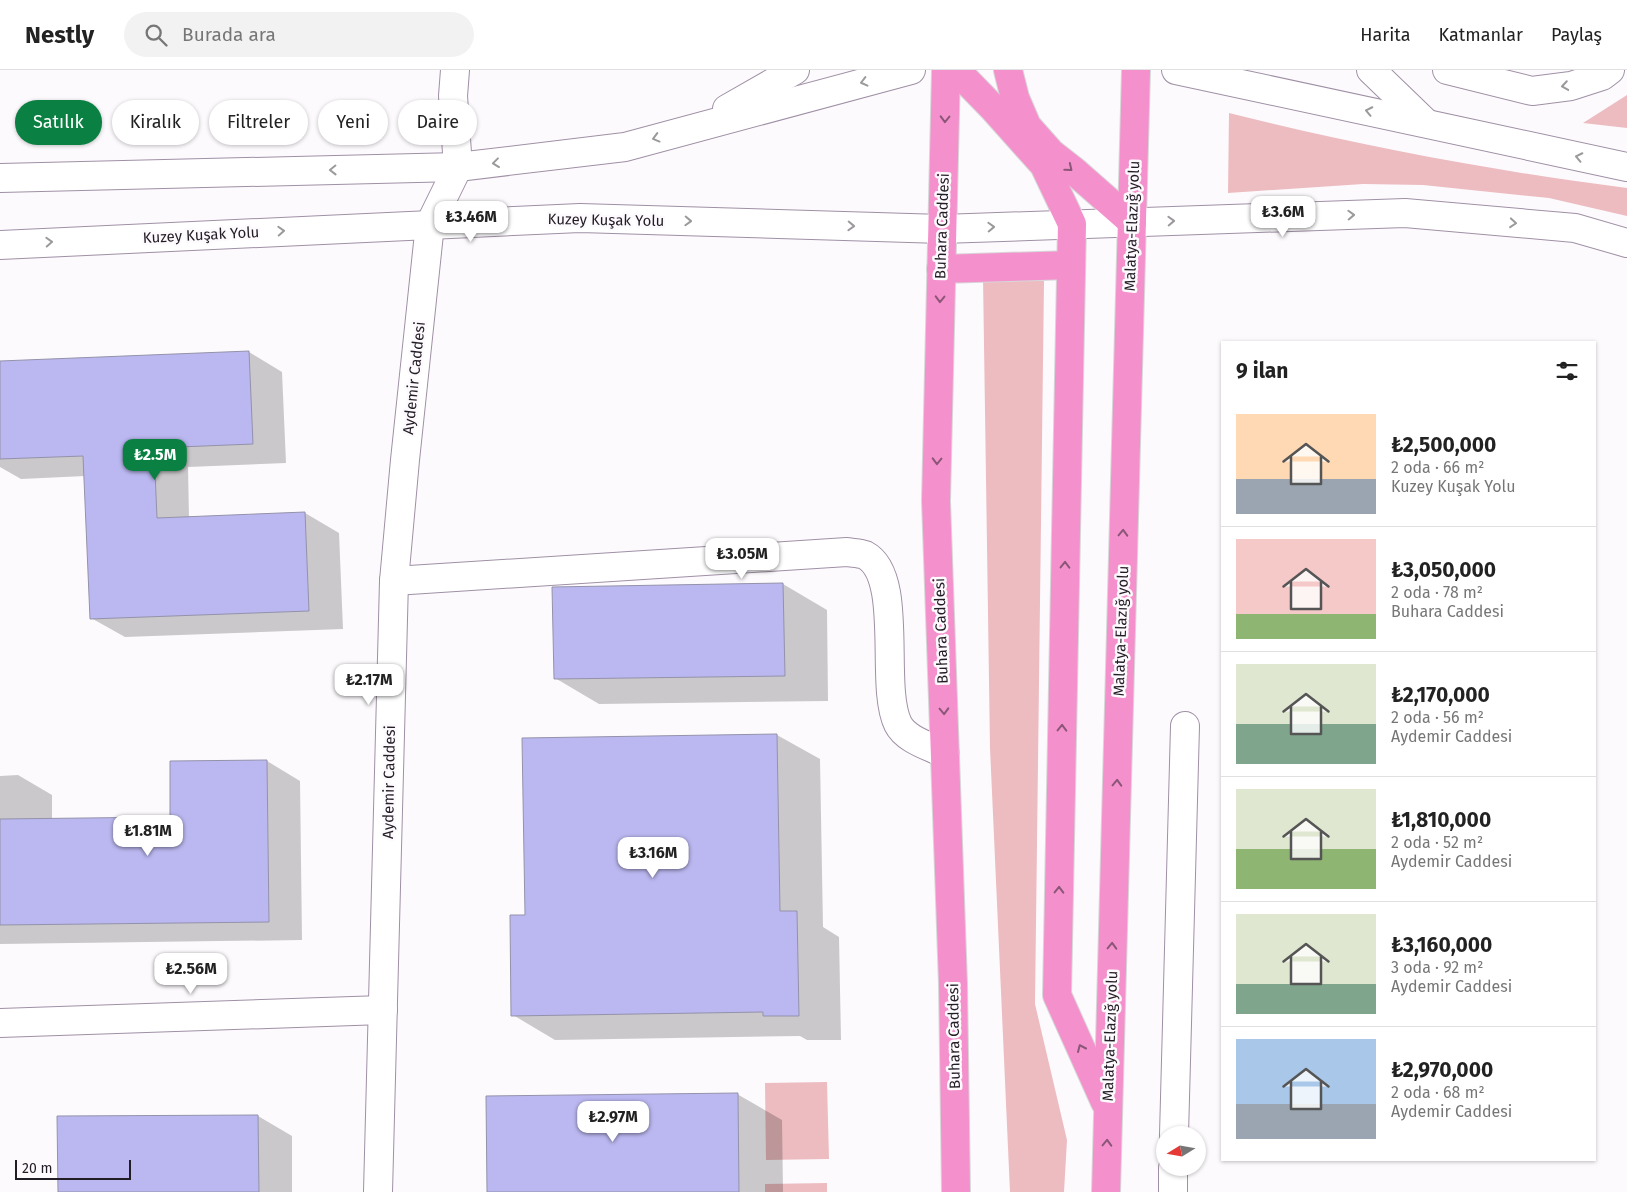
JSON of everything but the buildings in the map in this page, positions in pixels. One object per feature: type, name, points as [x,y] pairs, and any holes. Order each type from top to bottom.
[{"type":"highway","name":"Buhara Caddesi","points":[[946,70],[936,501],[953,984],[956,1192]]},
{"type":"highway","points":[[956,70],[1044,165],[1072,224],[1057,995],[1108,1108]]},
{"type":"highway","points":[[1008,70],[1015,98],[1028,126],[1051,153],[1132,222]]},
{"type":"highway","name":"Malatya-Elazığ yolu","points":[[1106,1192],[1136,70]]},
{"type":"highway","points":[[941,269],[1071,265]]},
{"type":"main road","points":[[430,224],[458,167],[454,96],[455,70]]},
{"type":"main road","points":[[695,128],[795,70]]},
{"type":"main road","points":[[0,178],[458,167],[625,147],[911,70]]},
{"type":"main road","points":[[1176,70],[1627,167]]},
{"type":"main road","points":[[1371,70],[1426,123]]},
{"type":"main road","points":[[1447,70],[1532,91],[1572,86],[1602,76],[1610,70]]},
{"type":"main road","name":"Kuzey Kuşak Yolu","points":[[0,244],[580,218],[942,229],[1405,213],[1575,228],[1627,243]]},
{"type":"main road","name":"Aydemir Caddesi","points":[[378,1192],[394,581],[430,224]]},
{"type":"main road","points":[[394,581],[846,552],[865,555],[875,564],[883,580],[888,610],[892,700],[898,724],[909,736],[945,754]]},
{"type":"main road","points":[[1174,1126],[1185,726]]},
{"type":"main road","points":[[0,1023],[383,1010]]},
{"type":"main road","points":[[1172,1192],[1173,1176]]},
{"type":"shaded area","points":[[1627,95],[1627,128],[1583,123]]},
{"type":"shaded area","points":[[1229,113],[1377,147],[1477,166],[1627,188],[1627,216],[1549,198],[1423,185],[1363,184],[1228,193]]},
{"type":"shaded area","points":[[983,277],[1044,281],[1035,1004],[1067,1140],[1064,1192],[1010,1192],[990,748]]},
{"type":"shaded area","points":[[827,1082],[829,1159],[766,1160],[765,1083]]},
{"type":"shaded area","points":[[827,1183],[827,1192],[765,1192],[765,1184]]}]
